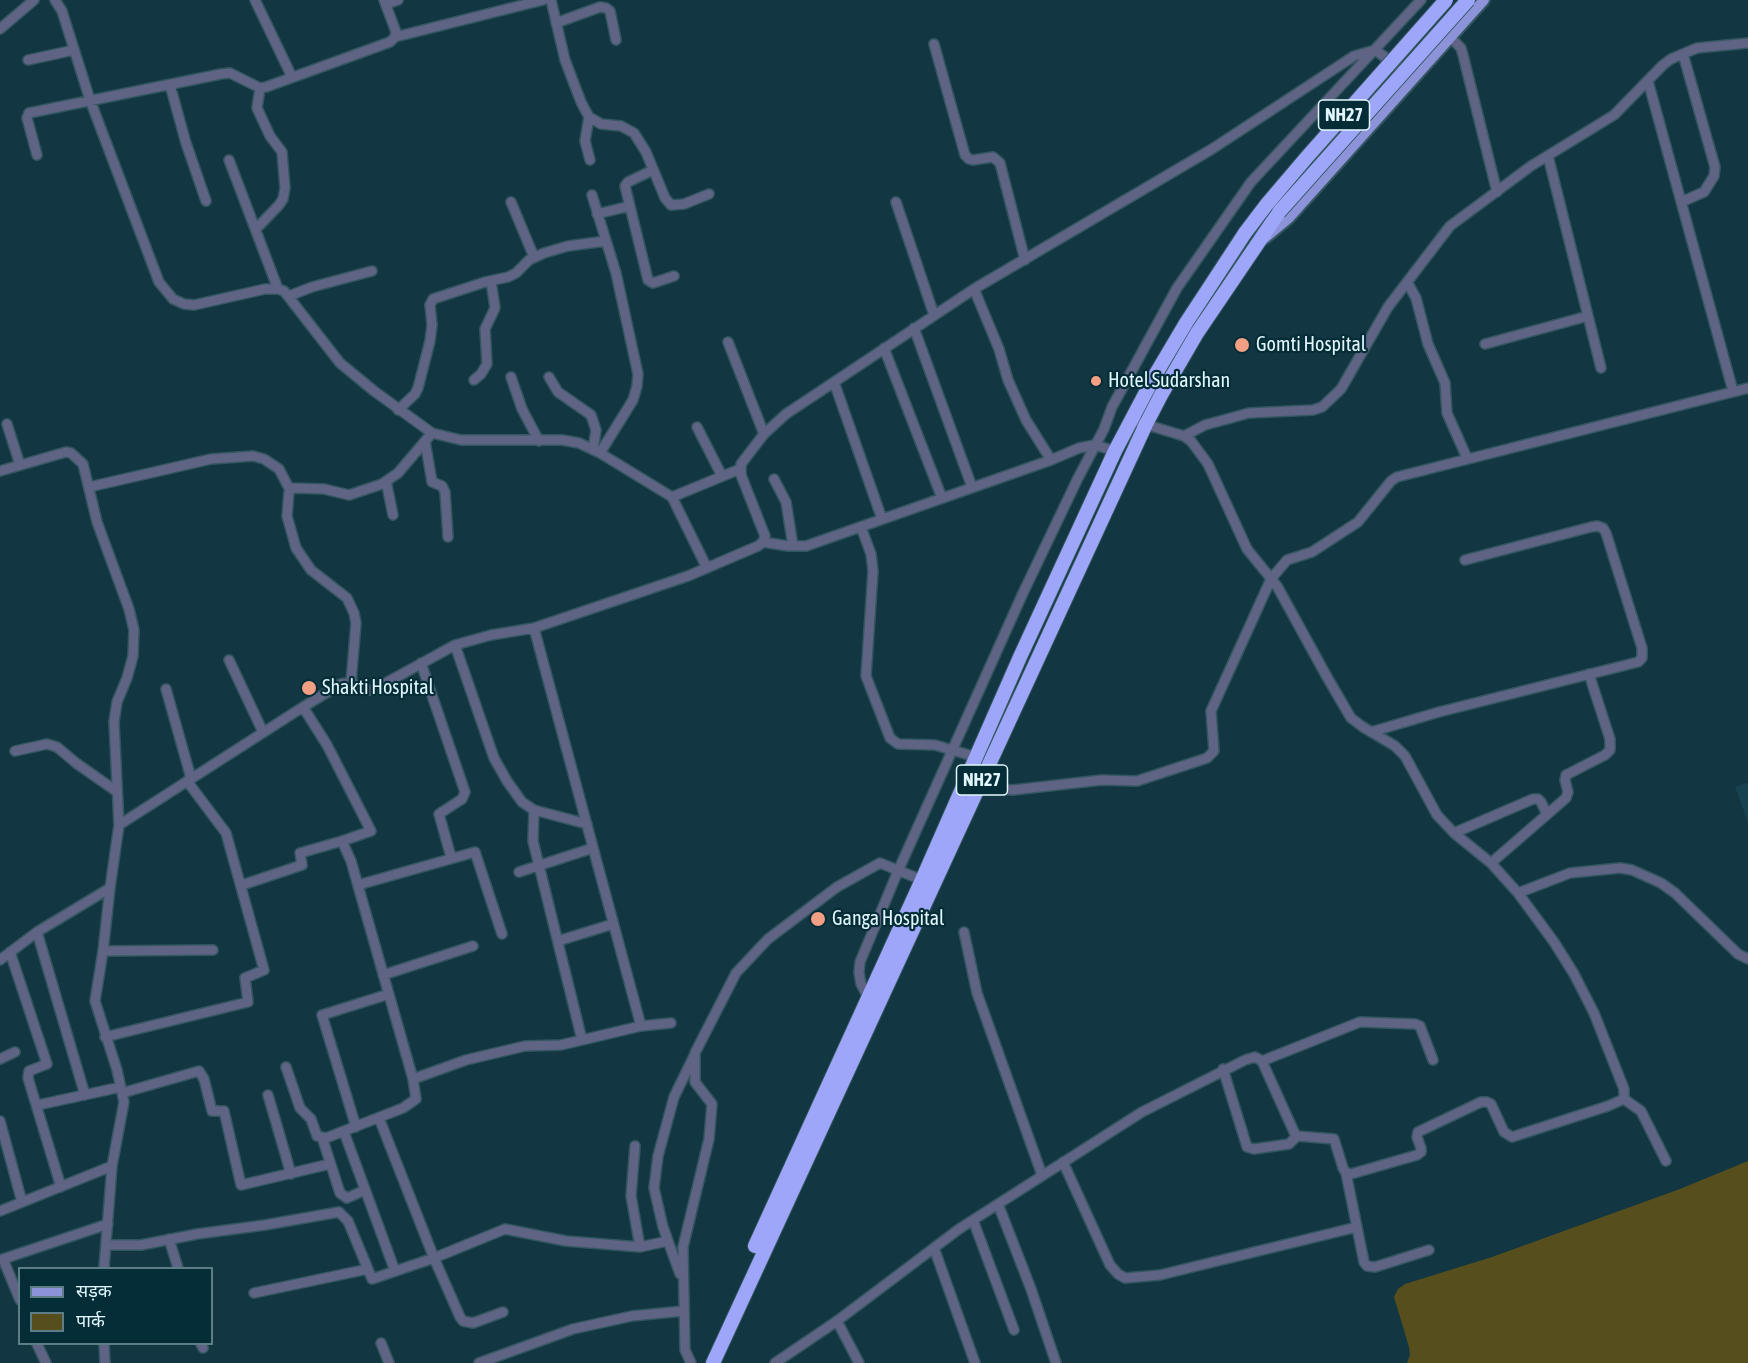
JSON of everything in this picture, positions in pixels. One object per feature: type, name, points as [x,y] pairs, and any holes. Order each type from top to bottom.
[{"type":"highway","name":"NH27","points":[[703,1363],[1131,420],[1186,323],[1245,233],[1307,157],[1446,0]]},
{"type":"highway","name":"NH27","points":[[713,1363],[1161,394],[1197,333],[1279,212],[1468,0]]},
{"type":"main road","points":[[1255,246],[1289,218],[1449,36],[1484,0]]},
{"type":"street","points":[[0,29],[34,0]]},
{"type":"street","points":[[55,0],[62,11],[90,100],[159,282],[166,293],[184,304],[194,305],[265,289],[278,289],[289,296],[340,363],[398,410],[432,433],[460,440],[572,441],[597,451],[672,497],[707,567]]},
{"type":"street","points":[[255,0],[292,77]]},
{"type":"street","points":[[395,38],[396,32],[385,2],[398,0]]},
{"type":"street","points":[[37,155],[27,118],[29,112],[230,73],[260,88],[390,42],[395,38],[543,0]]},
{"type":"street","points":[[551,0],[565,60],[589,117],[601,124],[621,126],[634,133],[646,152],[665,198],[671,205],[684,204],[709,194]]},
{"type":"street","points":[[868,997],[861,984],[860,962],[898,871],[1023,593],[1078,478],[1113,407],[1178,288],[1251,182],[1421,0]]},
{"type":"street","points":[[556,23],[600,7],[606,8],[610,11],[616,40]]},
{"type":"street","points":[[1449,36],[1461,48],[1497,192]]},
{"type":"street","points":[[934,44],[965,155],[973,160],[993,157],[1000,163],[1025,260]]},
{"type":"street","points":[[1185,436],[1205,425],[1249,413],[1313,410],[1322,407],[1341,389],[1383,315],[1444,232],[1548,156],[1614,115],[1663,65],[1697,48],[1748,44]]},
{"type":"street","points":[[28,60],[74,50]]},
{"type":"street","points":[[764,542],[765,536],[740,469],[743,459],[764,434],[786,414],[974,289],[1212,149],[1354,56],[1375,51],[1413,78]]},
{"type":"street","points":[[1681,201],[1704,192],[1714,176],[1715,167],[1683,54]]},
{"type":"street","points":[[1648,81],[1733,391]]},
{"type":"street","points":[[170,85],[186,143],[206,201]]},
{"type":"street","points":[[256,229],[279,205],[285,188],[282,152],[270,136],[257,108],[260,88]]},
{"type":"street","points":[[589,117],[585,141],[590,160]]},
{"type":"street","points":[[1548,156],[1601,368]]},
{"type":"street","points":[[229,160],[278,289]]},
{"type":"street","points":[[653,170],[626,184],[630,206],[648,280],[653,283],[674,276]]},
{"type":"street","points":[[592,195],[618,282],[638,374],[633,400],[597,451]]},
{"type":"street","points":[[511,202],[534,257]]},
{"type":"street","points":[[896,202],[934,315]]},
{"type":"street","points":[[597,214],[630,206]]},
{"type":"street","points":[[398,410],[415,394],[418,388],[430,341],[431,301],[437,297],[516,273],[534,257],[568,246],[606,241]]},
{"type":"street","points":[[289,296],[312,287],[372,271]]},
{"type":"street","points":[[474,380],[487,364],[485,329],[495,308],[491,281]]},
{"type":"street","points":[[1407,282],[1416,298],[1428,344],[1445,383],[1447,413],[1467,458]]},
{"type":"street","points":[[974,289],[999,349],[1008,380],[1026,420],[1051,460]]},
{"type":"street","points":[[1485,344],[1588,316]]},
{"type":"street","points":[[914,328],[972,487]]},
{"type":"street","points":[[728,342],[764,434]]},
{"type":"street","points":[[884,348],[942,498]]},
{"type":"street","points":[[511,377],[522,409],[539,441]]},
{"type":"street","points":[[549,377],[558,392],[591,415],[596,430],[597,451]]},
{"type":"street","points":[[834,382],[882,519]]},
{"type":"street","points":[[980,783],[1013,790],[1102,780],[1137,781],[1207,758],[1214,751],[1211,711],[1271,579],[1287,560],[1312,552],[1358,522],[1391,481],[1397,477],[1467,458],[1748,388]]},
{"type":"street","points":[[1131,420],[1185,436],[1196,447],[1213,471],[1247,549],[1271,579],[1351,718],[1395,746],[1405,756],[1433,810],[1454,833],[1491,863],[1518,893],[1554,942],[1586,997],[1624,1089],[1624,1099]]},
{"type":"street","points":[[7,424],[20,465]]},
{"type":"street","points":[[697,427],[722,476]]},
{"type":"street","points":[[290,490],[328,489],[345,495],[374,487],[398,473],[432,433]]},
{"type":"street","points":[[425,441],[432,482],[442,486],[445,492],[448,537]]},
{"type":"street","points":[[119,825],[340,684],[351,682],[367,690],[373,690],[455,645],[491,635],[534,628],[687,576],[764,542],[806,546],[1051,460],[1079,447],[1095,445],[1115,451]]},
{"type":"street","points":[[0,471],[61,452],[71,453],[83,464],[97,522],[129,609],[134,630],[133,656],[115,711],[114,746],[119,825],[95,1001],[117,1070],[124,1102],[112,1166],[104,1267]]},
{"type":"street","points":[[88,487],[211,459],[253,456],[264,459],[279,469],[290,490],[288,516],[296,548],[311,570],[347,598],[354,613],[356,623],[351,682]]},
{"type":"street","points":[[672,497],[740,469]]},
{"type":"street","points":[[774,479],[786,502],[793,546]]},
{"type":"street","points":[[386,481],[393,515]]},
{"type":"street","points":[[861,526],[871,554],[873,571],[866,676],[881,716],[894,742],[935,745],[976,758]]},
{"type":"street","points":[[1371,732],[1439,712],[1638,662],[1643,653],[1603,528],[1591,527],[1465,560]]},
{"type":"street","points":[[534,628],[641,1026]]},
{"type":"street","points":[[455,645],[494,758],[522,802],[534,810],[587,824]]},
{"type":"street","points":[[229,660],[263,732]]},
{"type":"street","points":[[421,663],[465,792],[462,800],[439,814],[451,857]]},
{"type":"street","points":[[1491,863],[1566,798],[1568,792],[1566,775],[1605,755],[1610,750],[1610,740],[1588,674]]},
{"type":"street","points":[[105,1037],[248,1002],[245,978],[264,970],[226,833],[189,779],[166,689]]},
{"type":"street","points":[[242,885],[302,865],[300,853],[371,831],[327,745],[303,707]]},
{"type":"street","points":[[15,751],[51,744],[116,791]]},
{"type":"street","points":[[1454,833],[1533,799],[1541,802],[1546,814]]},
{"type":"street","points":[[534,810],[534,841],[539,865],[582,1040]]},
{"type":"street","points":[[286,1067],[300,1108],[311,1119],[317,1136],[326,1138],[344,1132],[403,1108],[416,1099],[413,1079],[358,885],[342,841]]},
{"type":"street","points":[[519,872],[593,848]]},
{"type":"street","points":[[358,885],[475,852],[502,934]]},
{"type":"street","points":[[682,1280],[668,1241],[654,1188],[658,1156],[674,1097],[736,973],[768,939],[837,886],[880,863],[922,880]]},
{"type":"street","points":[[1518,893],[1570,873],[1620,868],[1632,870],[1661,883],[1675,893],[1738,954],[1748,959]]},
{"type":"street","points":[[0,960],[37,932],[110,888]]},
{"type":"street","points":[[558,941],[614,924]]},
{"type":"street","points":[[37,932],[85,1095]]},
{"type":"street","points":[[964,932],[977,993],[1042,1176]]},
{"type":"street","points":[[383,975],[473,946]]},
{"type":"street","points":[[103,951],[213,950]]},
{"type":"street","points":[[10,952],[47,1064],[29,1071],[28,1078],[61,1187]]},
{"type":"street","points":[[356,1127],[322,1015],[388,994]]},
{"type":"street","points":[[1262,1061],[1360,1022],[1420,1026],[1433,1060]]},
{"type":"street","points":[[413,1079],[466,1060],[525,1046],[561,1045],[641,1026],[671,1023]]},
{"type":"street","points":[[0,1059],[15,1052]]},
{"type":"street","points":[[691,1363],[685,1350],[683,1247],[709,1139],[712,1104],[695,1082],[695,1053]]},
{"type":"street","points":[[775,1363],[837,1321],[998,1203],[1142,1112],[1236,1063],[1255,1057],[1262,1061],[1297,1136]]},
{"type":"street","points":[[1223,1069],[1247,1147],[1254,1149],[1289,1144],[1297,1136],[1334,1139],[1346,1173],[1364,1262],[1370,1268],[1429,1250]]},
{"type":"street","points":[[38,1106],[85,1095],[121,1090],[199,1071],[204,1079],[212,1111],[224,1111],[241,1185],[330,1164]]},
{"type":"street","points":[[268,1095],[291,1173]]},
{"type":"street","points":[[1624,1099],[1641,1111],[1666,1161]]},
{"type":"street","points":[[1346,1173],[1351,1174],[1417,1155],[1421,1148],[1417,1137],[1418,1132],[1481,1102],[1491,1104],[1504,1132],[1512,1137],[1624,1099]]},
{"type":"street","points":[[379,1118],[434,1258],[460,1317],[463,1321],[473,1323],[503,1312]]},
{"type":"street","points":[[0,1121],[2,1137],[22,1202]]},
{"type":"street","points":[[344,1132],[395,1271]]},
{"type":"street","points":[[322,1137],[340,1193],[347,1198],[365,1190]]},
{"type":"street","points":[[635,1146],[631,1196],[640,1247]]},
{"type":"street","points":[[1063,1162],[1110,1265],[1118,1275],[1125,1278],[1160,1275],[1357,1227]]},
{"type":"street","points":[[0,1211],[112,1166]]},
{"type":"street","points":[[998,1203],[1056,1363]]},
{"type":"street","points":[[106,1245],[141,1245],[339,1212],[348,1221],[372,1280],[505,1229],[566,1241],[640,1247],[668,1241]]},
{"type":"street","points":[[973,1220],[1014,1330]]},
{"type":"street","points":[[18,1295],[3,1259],[108,1224]]},
{"type":"street","points":[[169,1239],[177,1267]]},
{"type":"street","points":[[934,1248],[975,1363]]},
{"type":"street","points":[[254,1293],[368,1269]]},
{"type":"street","points":[[479,1363],[573,1329],[632,1316],[683,1311]]},
{"type":"street","points":[[837,1321],[859,1363]]},
{"type":"street","points":[[381,1343],[389,1363]]},
{"type":"street","points":[[37,1345],[46,1363]]},
{"type":"street","points":[[104,1345],[105,1363]]},
{"type":"shaded area","points":[[1748,783],[1748,822],[1735,787]]},
{"type":"green space","points":[[1748,1161],[1748,1363],[1407,1363],[1410,1355],[1409,1347],[1394,1297],[1398,1289],[1405,1284],[1492,1257],[1680,1189]]},
{"type":"place","name":"Gomti Hospital","points":[[1242,345]]},
{"type":"place","name":"Hotel Sudarshan","points":[[1096,381]]},
{"type":"place","name":"Shakti Hospital","points":[[309,688]]},
{"type":"place","name":"Ganga Hospital","points":[[818,919]]}]
